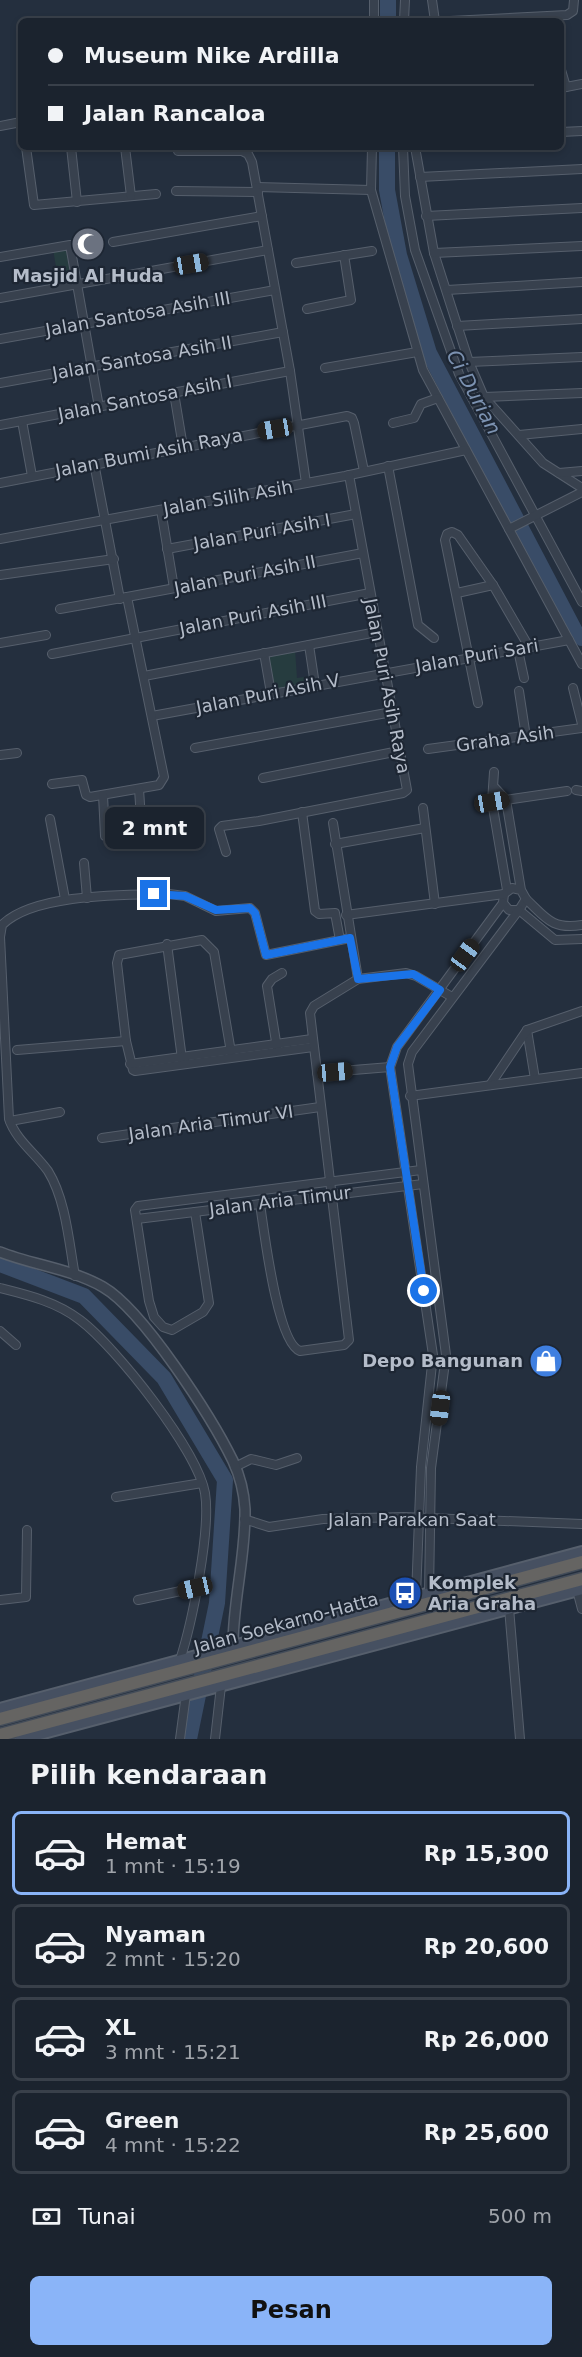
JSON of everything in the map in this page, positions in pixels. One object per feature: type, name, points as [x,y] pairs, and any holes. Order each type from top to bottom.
[{"type":"highway","points":[[563,1567],[582,1553]]},
{"type":"highway","name":"Jalan Soekarno-Hatta","points":[[0,1719],[218,1661],[420,1600],[452,1596],[582,1562]]},
{"type":"highway","points":[[458,1613],[448,1607],[452,1596],[462,1585]]},
{"type":"highway","name":"Jalan Soekarno-Hatta","points":[[0,1736],[174,1689],[191,1690],[217,1684],[429,1620],[580,1586]]},
{"type":"highway","points":[[417,1633],[434,1611],[420,1600]]},
{"type":"highway","points":[[152,1704],[174,1689]]},
{"type":"highway","points":[[0,1711],[23,1713]]},
{"type":"main road","name":"Jalan Soekarno-Hatta","points":[[0,1711],[228,1646],[420,1600],[429,1593],[582,1553]]},
{"type":"main road","name":"Jalan Soekarno-Hatta","points":[[217,1684],[417,1633],[580,1586]]},
{"type":"main road","name":"Jalan Soekarno-Hatta","points":[[21,1739],[152,1704],[191,1690]]},
{"type":"street","points":[[374,0],[374,18]]},
{"type":"street","points":[[404,18],[405,0]]},
{"type":"street","points":[[432,0],[435,18]]},
{"type":"street","points":[[508,18],[567,15],[573,11],[576,2]]},
{"type":"street","points":[[564,88],[582,84]]},
{"type":"street","points":[[0,126],[18,123]]},
{"type":"street","points":[[564,132],[582,131]]},
{"type":"street","points":[[26,150],[34,205],[156,194]]},
{"type":"street","points":[[71,150],[77,202]]},
{"type":"street","points":[[126,150],[131,196]]},
{"type":"street","points":[[372,150],[371,190],[417,352],[438,398],[512,528],[582,664]]},
{"type":"street","points":[[403,150],[405,196],[416,250],[459,374],[532,517],[582,602]]},
{"type":"street","points":[[416,150],[434,253],[457,326],[484,397],[543,463],[582,490],[512,528]]},
{"type":"street","points":[[177,151],[245,152],[252,162],[284,332],[306,483]]},
{"type":"street","points":[[420,177],[582,169]]},
{"type":"street","points":[[176,191],[371,190]]},
{"type":"street","points":[[426,216],[582,208]]},
{"type":"street","points":[[113,242],[262,216]]},
{"type":"street","points":[[0,257],[70,245],[99,407]]},
{"type":"street","points":[[434,253],[582,246]]},
{"type":"street","points":[[0,298],[268,250]]},
{"type":"street","points":[[296,263],[372,251]]},
{"type":"street","points":[[308,309],[351,300],[344,255]]},
{"type":"street","points":[[447,290],[582,282]]},
{"type":"street","name":"Jalan Santosa Asih III","points":[[0,339],[275,290]]},
{"type":"street","points":[[457,326],[582,319]]},
{"type":"street","name":"Jalan Santosa Asih II","points":[[0,383],[284,332]]},
{"type":"street","points":[[325,368],[417,352]]},
{"type":"street","points":[[470,362],[582,357]]},
{"type":"street","name":"Jalan Santosa Asih I","points":[[0,425],[290,371]]},
{"type":"street","points":[[174,393],[183,447]]},
{"type":"street","points":[[484,397],[582,393]]},
{"type":"street","points":[[393,423],[414,418],[421,404],[438,398]]},
{"type":"street","name":"Jalan Bumi Asih Raya","points":[[0,483],[298,425],[352,418],[364,471]]},
{"type":"street","points":[[22,421],[32,476]]},
{"type":"street","points":[[519,435],[582,429]]},
{"type":"street","name":"Jalan Silih Asih","points":[[0,539],[350,475],[466,450]]},
{"type":"street","points":[[52,784],[80,780],[83,782],[87,796],[159,785],[163,780],[136,638],[114,559],[94,463]]},
{"type":"street","points":[[388,466],[418,625],[434,638]]},
{"type":"street","points":[[559,473],[582,471]]},
{"type":"street","name":"Jalan Puri Asih Raya","points":[[302,812],[404,792],[406,788],[350,475]]},
{"type":"street","points":[[161,510],[174,588]]},
{"type":"street","name":"Jalan Puri Asih I","points":[[167,549],[356,514]]},
{"type":"street","points":[[478,703],[445,540],[449,532],[458,535],[493,585],[529,648]]},
{"type":"street","name":"Jalan Puri Asih II","points":[[60,609],[363,553]]},
{"type":"street","points":[[0,575],[114,559]]},
{"type":"street","points":[[457,592],[493,585]]},
{"type":"street","name":"Jalan Puri Asih III","points":[[52,654],[370,593]]},
{"type":"street","points":[[144,676],[377,632]]},
{"type":"street","points":[[0,643],[46,635]]},
{"type":"street","name":"Jalan Puri Sari","points":[[385,672],[569,640]]},
{"type":"street","points":[[309,645],[315,685]]},
{"type":"street","points":[[518,650],[524,678]]},
{"type":"street","points":[[264,654],[271,693]]},
{"type":"street","name":"Jalan Puri Asih V","points":[[152,716],[385,672]]},
{"type":"street","points":[[573,688],[582,726]]},
{"type":"street","points":[[519,692],[526,737]]},
{"type":"street","points":[[195,748],[392,712]]},
{"type":"street","name":"Graha Asih","points":[[428,750],[526,737],[582,726]]},
{"type":"street","points":[[263,778],[399,751]]},
{"type":"street","points":[[0,755],[17,753]]},
{"type":"street","points":[[420,1600],[421,1467],[433,1355],[390,1067],[397,1047],[503,903],[506,892],[492,802],[495,788],[494,772]]},
{"type":"street","points":[[495,788],[506,800],[521,890],[526,899],[552,924],[563,927],[582,925]]},
{"type":"street","points":[[139,789],[141,819]]},
{"type":"street","points":[[492,802],[575,791]]},
{"type":"street","points":[[104,795],[105,836]]},
{"type":"street","points":[[423,808],[435,904]]},
{"type":"street","points":[[226,852],[220,833],[222,826],[302,812],[315,911],[319,914],[335,913],[340,940]]},
{"type":"street","points":[[50,819],[65,899]]},
{"type":"street","points":[[333,823],[358,979]]},
{"type":"street","points":[[335,844],[425,828]]},
{"type":"street","points":[[84,863],[87,898]]},
{"type":"street","points":[[346,915],[521,890]]},
{"type":"street","points":[[75,1276],[66,1226],[53,1181],[17,1136],[10,1121],[3,1092],[0,930],[6,921],[32,909],[65,899],[169,894],[185,896],[216,910],[250,908],[255,913],[264,954],[268,956],[350,938]]},
{"type":"street","points":[[429,1593],[428,1518],[431,1468],[446,1355],[410,1096],[409,1056],[526,899]]},
{"type":"street","points":[[503,903],[509,910],[519,911],[555,940],[582,939]]},
{"type":"street","points":[[232,1054],[211,946],[202,940],[167,944],[121,954],[118,957],[130,1064],[278,1052],[313,1043]]},
{"type":"street","points":[[167,944],[182,1060]]},
{"type":"street","points":[[278,1052],[267,986],[282,973]]},
{"type":"street","points":[[260,1204],[274,1291],[290,1343],[300,1351],[340,1346],[349,1340],[333,1195],[320,1107],[311,1010],[358,979],[413,974],[452,997]]},
{"type":"street","points":[[490,1085],[527,1030],[582,1011]]},
{"type":"street","points":[[527,1030],[535,1079]]},
{"type":"street","points":[[17,1050],[126,1041]]},
{"type":"street","points":[[232,1054],[277,1043],[313,1043]]},
{"type":"street","points":[[317,1074],[390,1067]]},
{"type":"street","points":[[410,1096],[582,1073]]},
{"type":"street","name":"Jalan Aria Timur VI","points":[[102,1138],[320,1107]]},
{"type":"street","points":[[10,1121],[60,1112]]},
{"type":"street","name":"Jalan Aria Timur","points":[[421,1170],[138,1206],[135,1209],[137,1219],[423,1184]]},
{"type":"street","points":[[229,1194],[230,1208]]},
{"type":"street","points":[[137,1219],[150,1306],[163,1327],[172,1330],[203,1312],[209,1303],[195,1212]]},
{"type":"street","points":[[0,1252],[75,1276],[104,1288],[138,1318],[197,1401],[235,1467],[243,1493],[244,1519],[233,1621],[228,1646]]},
{"type":"street","points":[[0,1288],[49,1303],[80,1319],[137,1382],[195,1465],[202,1483],[205,1522],[190,1630],[180,1660]]},
{"type":"street","points":[[0,1331],[16,1345]]},
{"type":"street","points":[[433,1355],[446,1355]]},
{"type":"street","points":[[235,1467],[251,1459],[276,1465],[297,1458]]},
{"type":"street","points":[[421,1467],[431,1468]]},
{"type":"street","points":[[116,1497],[202,1483]]},
{"type":"street","name":"Jalan Parakan Saat","points":[[244,1519],[269,1527],[323,1519],[419,1518],[582,1524]]},
{"type":"street","points":[[0,1600],[26,1597],[27,1530]]},
{"type":"street","points":[[580,1586],[582,1609]]},
{"type":"street","points":[[138,1600],[195,1588]]},
{"type":"street","points":[[509,1608],[520,1739]]},
{"type":"street","points":[[215,1739],[217,1684]]},
{"type":"street","points":[[180,1739],[191,1690]]},
{"type":"green space","points":[[68,247],[73,277],[58,279],[53,249]]},
{"type":"green space","points":[[295,649],[297,678],[311,676],[312,684],[272,691],[267,654]]},
{"type":"waterway","name":"Ci Durian","points":[[388,0],[388,18]]},
{"type":"waterway","name":"Ci Durian","points":[[387,150],[387,190],[399,255],[429,353],[576,633],[582,638]]},
{"type":"waterway","points":[[0,1264],[84,1296],[164,1378],[225,1480],[217,1603],[189,1739]]},
{"type":"place","name":"Masjid Al Huda","points":[[88,244]]},
{"type":"place","name":"Depo Bangunan","points":[[546,1361]]},
{"type":"place","name":"Komplek Aria Graha","points":[[405,1593]]},
{"type":"route","points":[[154,894],[185,896],[209,909],[224,911],[250,908],[255,913],[264,954],[268,956],[350,938],[358,979],[406,973],[413,974],[440,990],[397,1047],[390,1067],[424,1291]]}]
